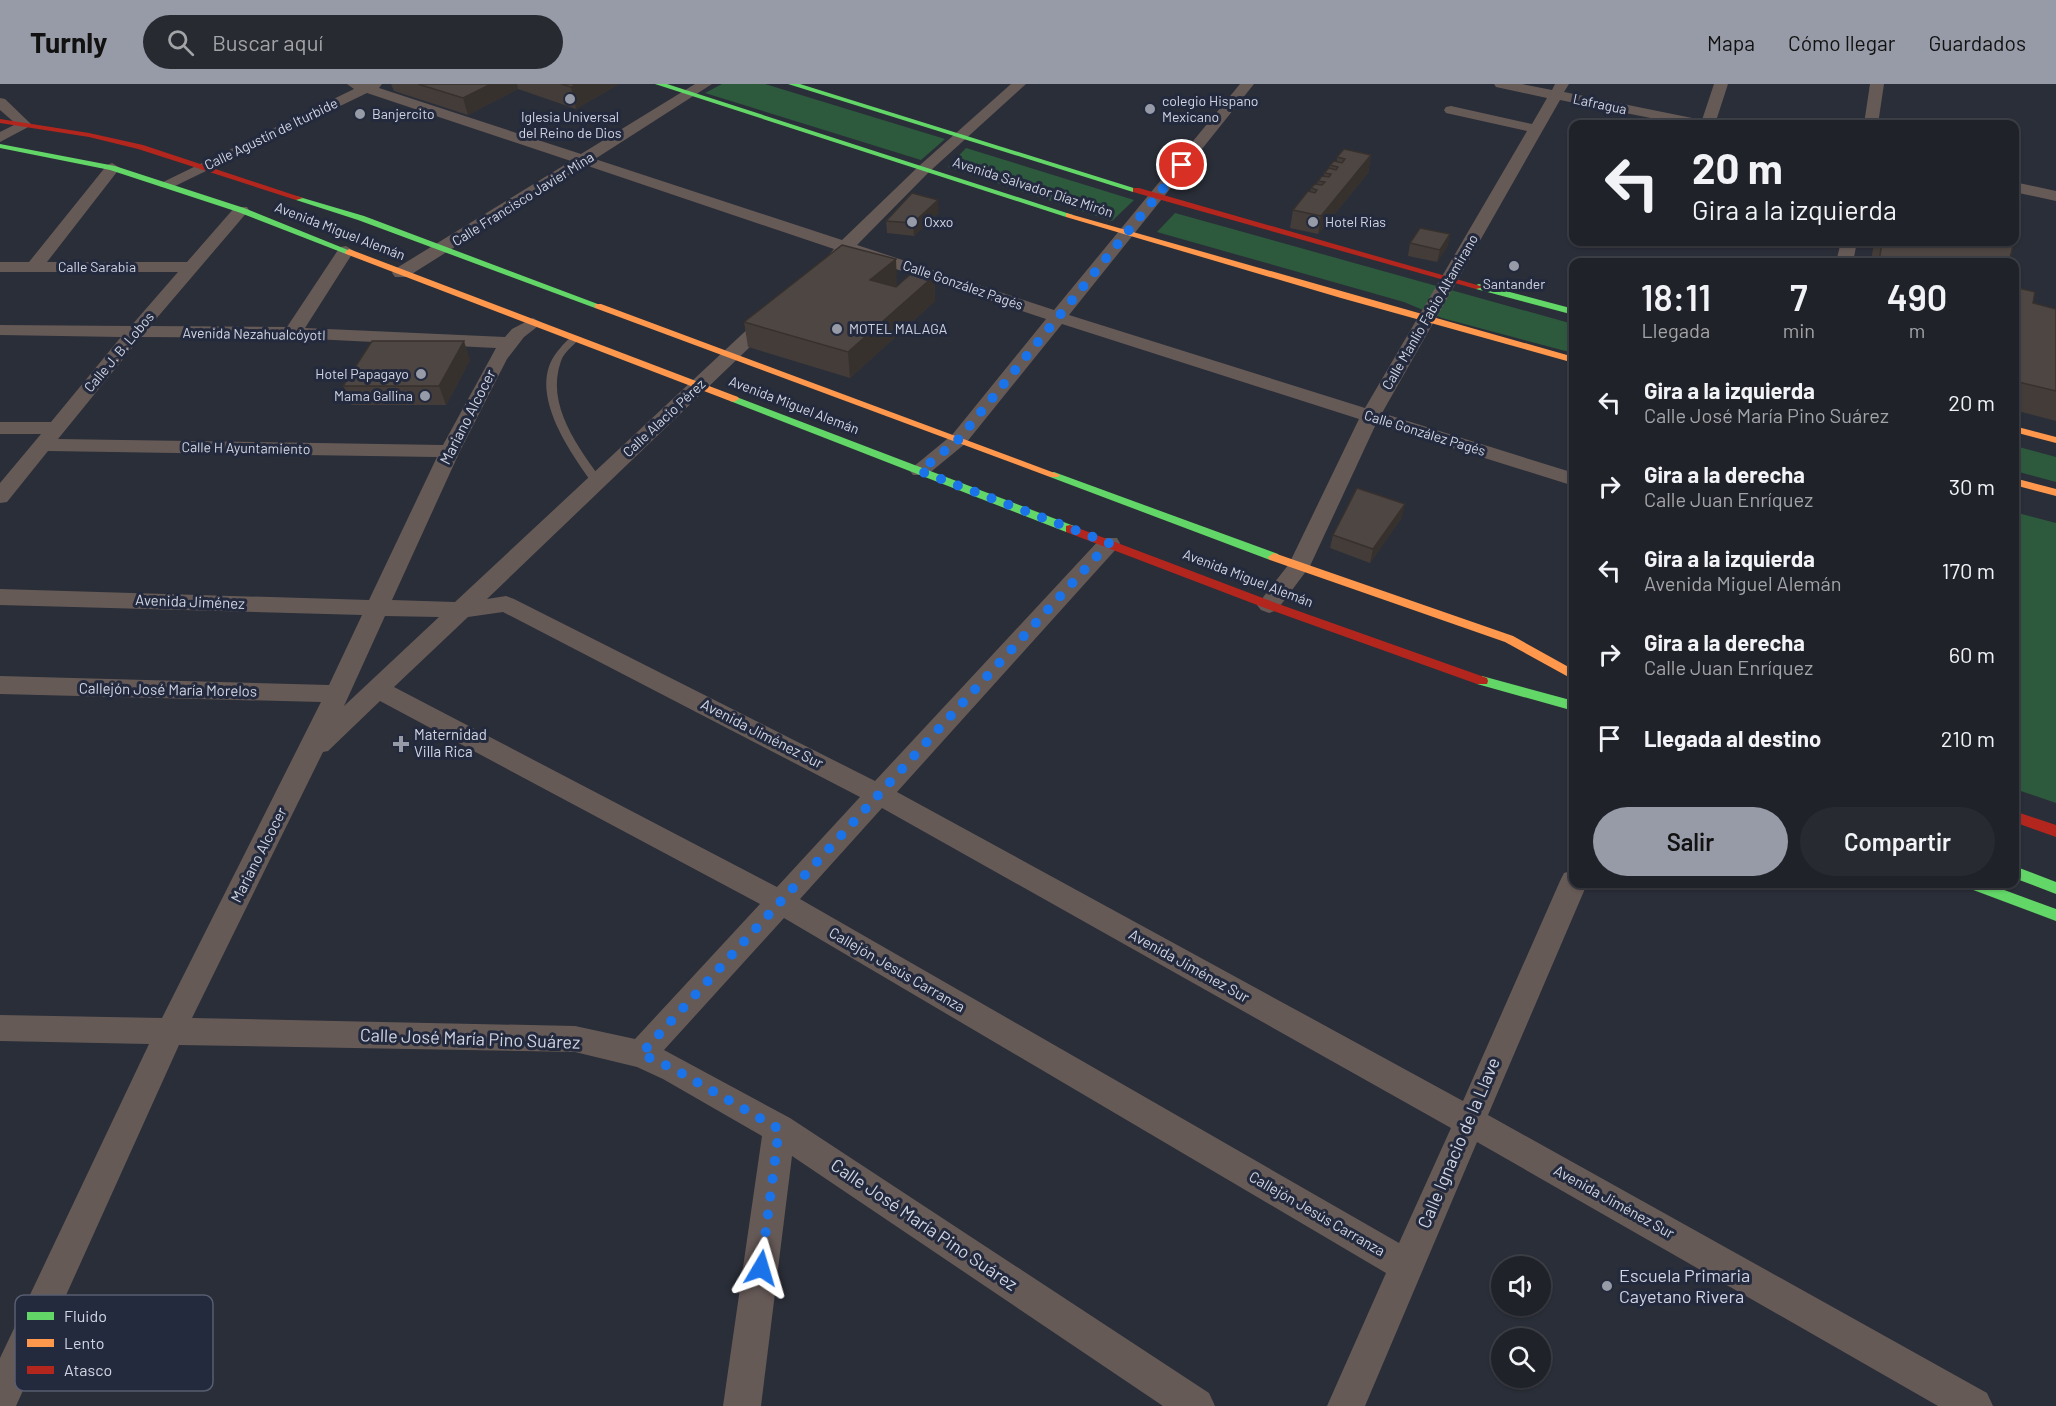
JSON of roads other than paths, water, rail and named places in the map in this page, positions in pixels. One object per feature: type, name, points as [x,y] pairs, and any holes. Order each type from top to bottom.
[{"type":"main road","name":"Avenida Salvador Díaz Mirón","points":[[659,84],[1125,234],[1423,320],[1569,359]]},
{"type":"main road","name":"Avenida Salvador Díaz Mirón","points":[[792,84],[1156,197],[1448,280],[1569,311]]},
{"type":"main road","name":"Avenida Miguel Alemán","points":[[0,121],[140,147],[205,166],[445,248],[729,356],[1299,566],[1509,639],[1569,673]]},
{"type":"main road","name":"Avenida Miguel Alemán","points":[[0,146],[112,168],[167,184],[241,210],[1269,604],[1490,684],[1569,705]]},
{"type":"main road","points":[[2019,430],[2056,440]]},
{"type":"main road","points":[[2019,482],[2056,493]]},
{"type":"main road","points":[[1509,639],[1563,653]]},
{"type":"main road","points":[[1490,684],[1542,712]]},
{"type":"main road","points":[[2019,818],[2056,831]]},
{"type":"main road","points":[[2019,874],[2055,888]]},
{"type":"main road","points":[[1984,888],[2056,915]]},
{"type":"street","name":"Calle Francisco Javier Mina","points":[[401,273],[445,248],[705,84]]},
{"type":"street","points":[[821,270],[959,136],[1019,84]]},
{"type":"street","points":[[920,471],[959,439],[1246,84]]},
{"type":"street","name":"Lafragua","points":[[1500,84],[1559,89],[1684,120]]},
{"type":"street","points":[[1709,120],[1721,84]]},
{"type":"street","points":[[1872,120],[1877,84]]},
{"type":"street","name":"Calle González Pagés","points":[[365,85],[1057,317],[1569,478]]},
{"type":"street","name":"Calle Agustín de Iturbide","points":[[167,184],[365,85]]},
{"type":"street","name":"Calle Manlio Fabio Altamirano","points":[[1269,604],[1299,566],[1370,416],[1423,320],[1559,89]]},
{"type":"street","points":[[0,102],[25,125],[0,138]]},
{"type":"street","points":[[1451,110],[1536,129]]},
{"type":"street","points":[[34,267],[112,168]]},
{"type":"street","points":[[2019,188],[2056,196]]},
{"type":"street","name":"Calle J. B. Lobos","points":[[0,497],[8,477],[43,445],[135,332],[241,210]]},
{"type":"street","points":[[293,333],[346,252]]},
{"type":"street","name":"Calle Sarabia","points":[[0,267],[193,267]]},
{"type":"street","name":"Calle Alacio Pérez","points":[[310,753],[788,301]]},
{"type":"street","name":"Mariano Alcocer","points":[[48,1295],[170,1032],[310,753],[450,451],[508,343],[532,323]]},
{"type":"street","name":"Avenida Nezahualcóyotl","points":[[0,330],[293,333],[508,343]]},
{"type":"street","points":[[0,428],[57,428]]},
{"type":"street","name":"Calle H Ayuntamiento","points":[[43,445],[450,451]]},
{"type":"street","points":[[641,1054],[1109,543]]},
{"type":"street","name":"Avenida Jiménez","points":[[0,597],[379,607]]},
{"type":"street","name":"Avenida Jiménez Sur","points":[[379,607],[461,610],[506,604],[878,794],[1469,1120],[1974,1406]]},
{"type":"street","name":"Callejón José María Morelos","points":[[0,685],[336,694]]},
{"type":"street","name":"Callejón Jesús Carranza","points":[[378,689],[781,902],[1406,1266]]},
{"type":"street","name":"Calle Ignacio de la Llave","points":[[1346,1406],[1571,888]]},
{"type":"street","name":"Calle José María Pino Suárez","points":[[0,1028],[574,1039],[641,1054],[674,1069],[779,1129],[1196,1406]]},
{"type":"street","points":[[742,1406],[779,1129]]},
{"type":"street","name":"Mariano Alcocer","points":[[0,1399],[15,1367]]},
{"type":"lane","points":[[574,339],[557,359],[554,404],[563,434],[597,482]]},
{"type":"place","name":"Iglesia Universal del Reino de Dios","points":[[570,99]]},
{"type":"place","name":"colegio Hispano Mexicano","points":[[1150,109]]},
{"type":"place","name":"Banjercito","points":[[360,114]]},
{"type":"place","name":"Oxxo","points":[[912,222]]},
{"type":"place","name":"Hotel Rias","points":[[1313,222]]},
{"type":"place","name":"Santander","points":[[1514,266]]},
{"type":"place","name":"MOTEL MALAGA","points":[[837,329]]},
{"type":"place","name":"Hotel Papagayo","points":[[421,374]]},
{"type":"place","name":"Mama Gallina","points":[[425,396]]},
{"type":"place","name":"Maternidad Villa Rica","points":[[401,744]]},
{"type":"place","name":"Escuela Primaria Cayetano Rivera","points":[[1607,1286]]}]
